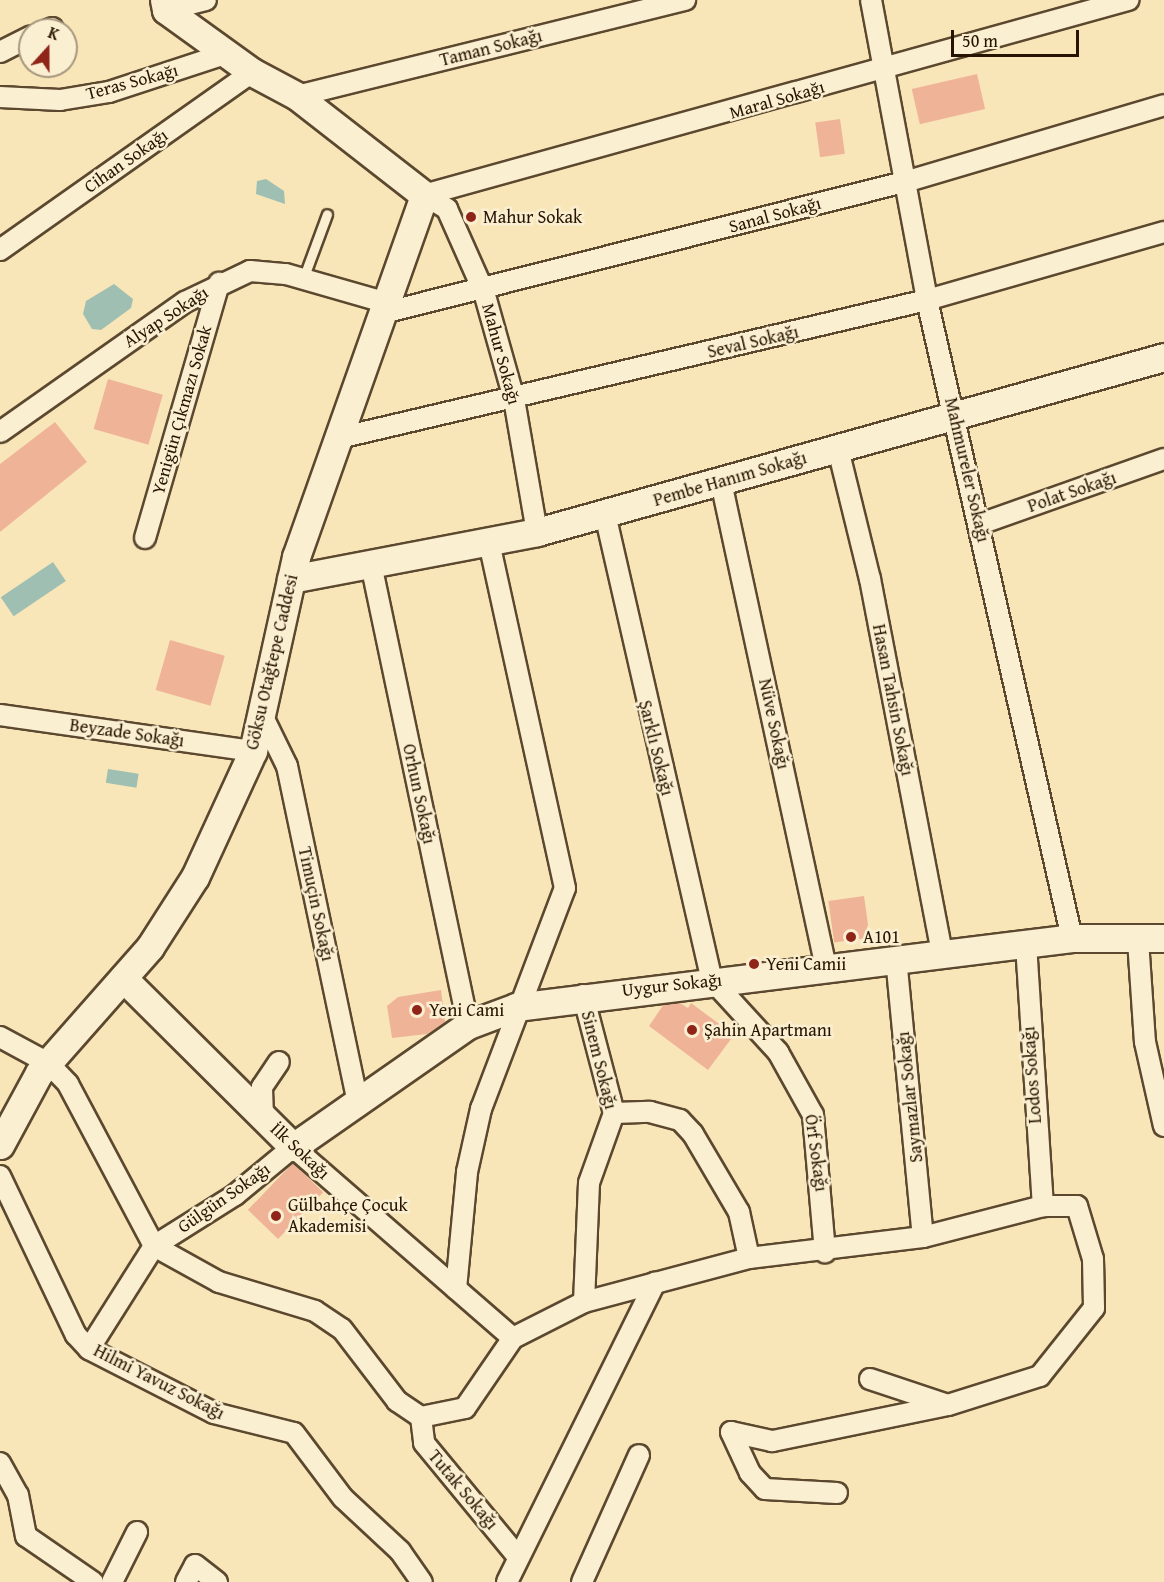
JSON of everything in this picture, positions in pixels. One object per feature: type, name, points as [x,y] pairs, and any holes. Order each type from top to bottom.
[{"type":"street","points":[[165,5],[206,0]]},
{"type":"street","name":"Taman Sokağı","points":[[297,96],[685,0]]},
{"type":"street","name":"Mahmureler Sokağı","points":[[871,0],[908,181],[927,300],[980,524],[1072,938]]},
{"type":"street","name":"Maral Sokağı","points":[[424,195],[884,70],[1128,0]]},
{"type":"street","points":[[165,5],[225,54],[252,72],[297,96],[424,195]]},
{"type":"street","points":[[0,52],[18,44]]},
{"type":"street","name":"Teras Sokağı","points":[[0,98],[60,100],[109,92],[225,54]]},
{"type":"street","name":"Cihan Sokağı","points":[[0,250],[252,72]]},
{"type":"street","name":"Sanal Sokağı","points":[[385,308],[484,291],[908,181],[1164,105]]},
{"type":"street","name":"Mahur Sokağı","points":[[424,195],[447,209],[484,291],[514,399],[537,532]]},
{"type":"street","name":"Göksu Otağtepe Caddesi","points":[[0,1145],[48,1064],[150,947],[195,878],[254,751],[291,579],[424,195]]},
{"type":"street","name":"Seval Sokağı","points":[[339,438],[514,399],[927,300],[1164,232]]},
{"type":"street","name":"Alyap Sokağı","points":[[0,432],[219,282],[250,271],[303,279],[385,308]]},
{"type":"street","name":"Yenigün Çıkmazı Sokak","points":[[145,538],[219,282]]},
{"type":"street","name":"Pembe Hanım Sokağı","points":[[291,579],[537,532],[1164,357]]},
{"type":"street","name":"Hasan Tahsin Sokağı","points":[[838,449],[870,579],[942,952]]},
{"type":"street","name":"Polat Sokağı","points":[[980,524],[1164,459]]},
{"type":"street","name":"Nüve Sokağı","points":[[721,482],[826,967]]},
{"type":"street","name":"Şarklı Sokağı","points":[[604,514],[712,980]]},
{"type":"street","points":[[456,1289],[467,1172],[516,1006],[565,888],[489,540]]},
{"type":"street","name":"Orhun Sokağı","points":[[371,564],[468,1025]]},
{"type":"street","name":"Timuçin Sokağı","points":[[261,713],[287,766],[357,1099]]},
{"type":"street","name":"Beyzade Sokağı","points":[[0,715],[254,751]]},
{"type":"street","name":"Uygur Sokağı","points":[[293,1147],[357,1099],[468,1025],[516,1006],[583,995],[1072,938],[1151,939]]},
{"type":"street","points":[[1151,939],[1145,1042],[1164,1126]]},
{"type":"street","name":"Lodos Sokağı","points":[[1026,944],[1043,1206]]},
{"type":"street","name":"Saymazlar Sokağı","points":[[896,958],[923,1237]]},
{"type":"street","name":"İlk Sokağı","points":[[123,978],[293,1147],[513,1338]]},
{"type":"street","name":"Örf Sokağı","points":[[712,980],[778,1052],[813,1115],[825,1252]]},
{"type":"street","name":"Sinem Sokağı","points":[[583,995],[614,1113],[589,1183],[584,1302]]},
{"type":"street","points":[[0,1037],[48,1064],[68,1084],[154,1246],[219,1282],[315,1311],[342,1329],[397,1401],[421,1417],[465,1408],[513,1338],[584,1302],[750,1258],[825,1252],[923,1237],[1043,1206],[1077,1206],[1084,1218],[1095,1308],[1040,1376],[948,1405],[772,1441],[731,1432],[744,1464],[765,1489],[837,1493]]},
{"type":"street","points":[[263,1117],[262,1087],[279,1062]]},
{"type":"street","points":[[614,1113],[650,1112],[680,1120],[693,1134],[739,1212],[750,1258]]},
{"type":"street","name":"Gülgün Sokağı","points":[[154,1246],[235,1195],[293,1147]]},
{"type":"street","name":"Hilmi Yavuz Sokağı","points":[[0,1176],[76,1335],[89,1348],[214,1413],[294,1433],[343,1498],[400,1551],[422,1582]]},
{"type":"street","points":[[89,1348],[154,1246]]},
{"type":"street","points":[[507,1582],[655,1282]]},
{"type":"street","points":[[870,1378],[948,1405]]},
{"type":"street","name":"Tutak Sokağı","points":[[421,1417],[424,1443],[518,1557]]},
{"type":"street","points":[[582,1582],[639,1455]]},
{"type":"street","points":[[0,1463],[18,1495],[26,1536],[93,1582]]},
{"type":"street","points":[[112,1582],[137,1532]]},
{"type":"street","points":[[186,1582],[195,1565],[217,1582]]},
{"type":"lane","points":[[303,279],[327,214]]},
{"type":"shaded area","points":[[266,179],[284,191],[285,204],[256,194],[257,181]]},
{"type":"shaded area","points":[[114,284],[133,299],[131,308],[101,330],[92,329],[83,314],[86,301]]},
{"type":"shaded area","points":[[53,562],[66,581],[14,616],[1,597]]},
{"type":"shaded area","points":[[108,769],[139,774],[136,788],[106,783]]},
{"type":"building","points":[[977,74],[985,109],[920,124],[912,89]]},
{"type":"building","points":[[840,119],[845,154],[820,157],[815,122]]},
{"type":"building","points":[[108,379],[163,395],[148,445],[94,429]]},
{"type":"building","points":[[55,422],[87,462],[0,532],[0,464]]},
{"type":"building","points":[[170,640],[225,656],[210,706],[156,690]]},
{"type":"building","points":[[864,896],[870,938],[834,943],[828,901]]},
{"type":"building","name":"Yeni Cami","points":[[441,990],[445,1022],[427,1034],[392,1038],[387,1006],[398,997]]},
{"type":"building","name":"Şahin Apartmanı","points":[[680,1003],[688,1008],[691,1003],[734,1035],[708,1070],[649,1026],[664,1004]]},
{"type":"building","name":"Gülbahçe Çocuk Akademisi","points":[[293,1163],[323,1192],[278,1239],[248,1210]]},
{"type":"place","name":"Mahur Sokak","points":[[471,217]]},
{"type":"place","name":"A101","points":[[851,937]]},
{"type":"place","name":"Yeni Camii","points":[[754,964]]},
{"type":"place","name":"Yeni Cami","points":[[417,1010]]},
{"type":"place","name":"Şahin Apartmanı","points":[[692,1030]]},
{"type":"place","name":"Gülbahçe Çocuk Akademisi","points":[[276,1216]]}]
